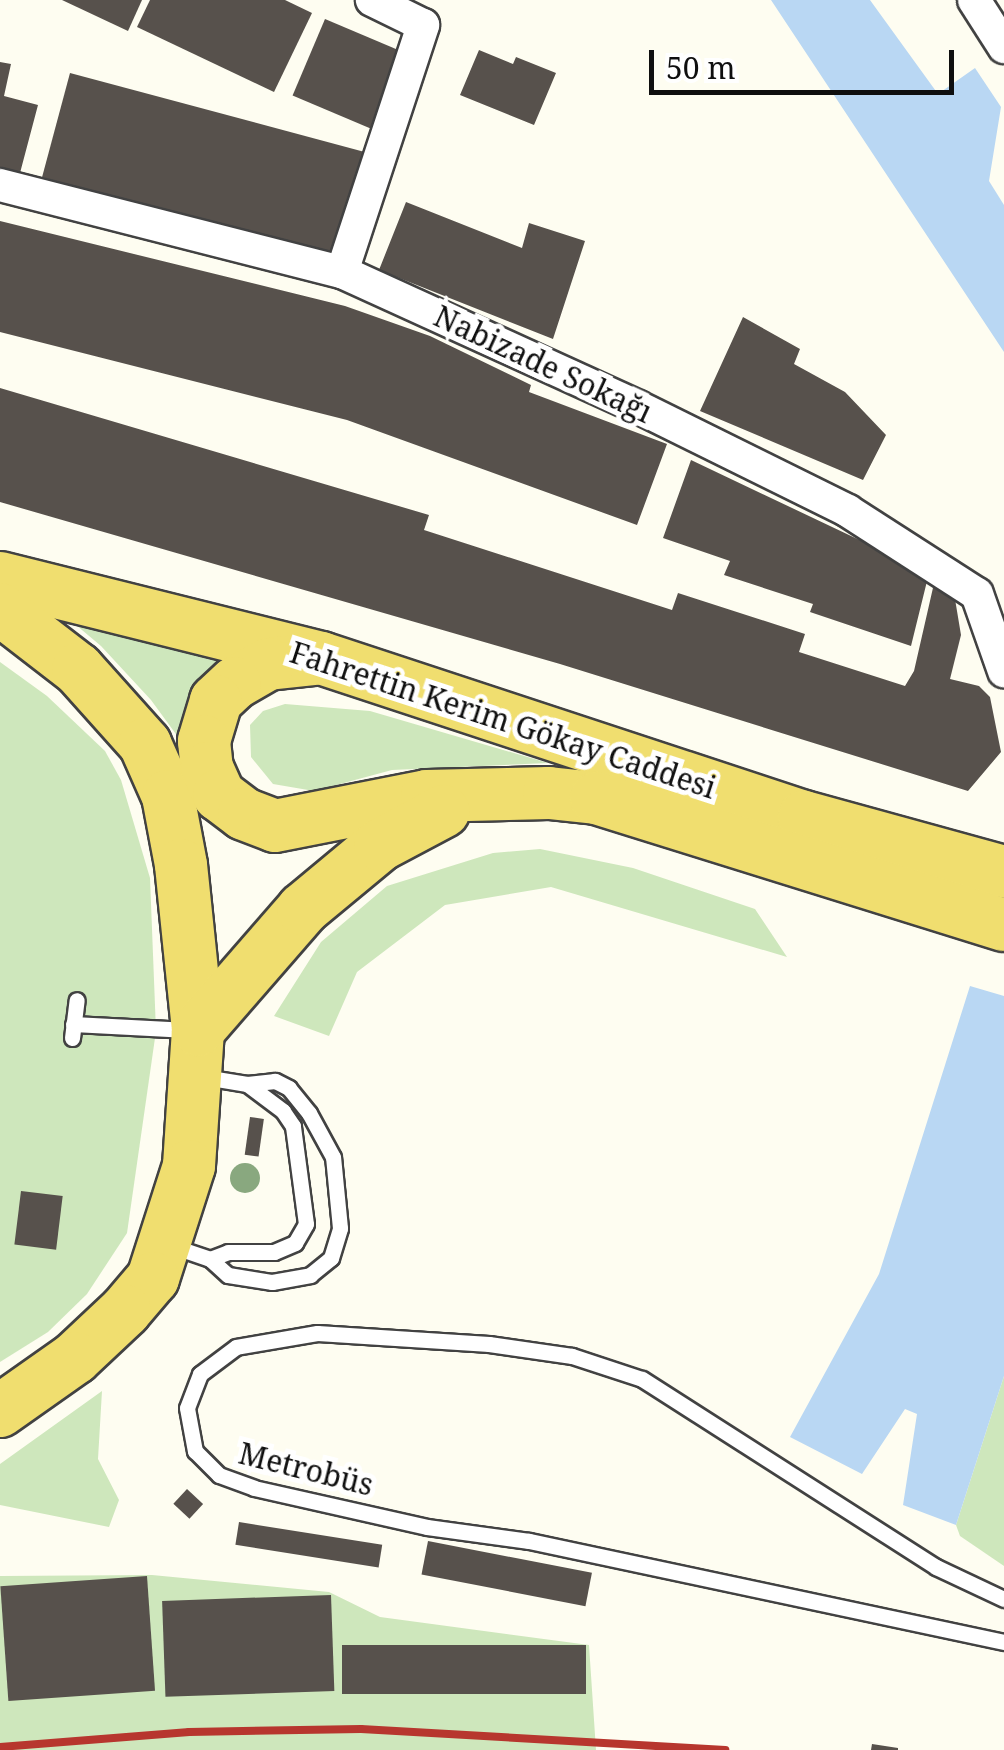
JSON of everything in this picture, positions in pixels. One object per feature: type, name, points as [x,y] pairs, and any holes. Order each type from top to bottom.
[{"type":"main road","name":"Fahrettin Kerim Gökay Caddesi","points":[[0,578],[321,658],[804,816],[1004,872]]},
{"type":"main road","points":[[0,609],[78,669],[145,744],[168,796],[214,1063]]},
{"type":"main road","name":"Fahrettin Kerim Gökay Caddesi","points":[[321,658],[268,664],[235,683],[216,702],[204,742],[207,768],[219,795],[244,814],[275,826],[427,796],[482,793],[596,798],[1004,925]]},
{"type":"main road","points":[[0,1411],[75,1358],[125,1312],[153,1278],[187,1251],[189,1166],[214,1063],[303,908],[380,844],[482,793]]},
{"type":"street","points":[[342,272],[423,25],[372,0]]},
{"type":"street","points":[[974,0],[1004,47]]},
{"type":"street","name":"Nabizade Sokağı","points":[[0,185],[342,272],[638,408],[848,511],[977,594],[1004,671]]},
{"type":"lane","points":[[78,1000],[72,1031],[214,1063],[289,1088],[309,1112],[333,1157],[340,1228],[331,1258],[310,1275],[272,1282],[228,1276],[187,1251]]},
{"type":"lane","points":[[187,1251],[274,1252],[295,1243],[306,1224],[292,1126],[284,1111],[214,1063]]},
{"type":"lane","name":"Metrobüs","points":[[1004,1599],[936,1567],[642,1379],[572,1356],[489,1344],[317,1333],[236,1347],[200,1374],[187,1408],[194,1451],[219,1475],[254,1488],[427,1526],[529,1540],[1004,1642]]},
{"type":"green space","points":[[57,609],[230,651],[207,673],[193,710],[189,752],[151,700],[101,646]]},
{"type":"green space","points":[[0,662],[47,696],[105,751],[121,780],[150,878],[156,1031],[127,1233],[87,1294],[48,1332],[0,1362]]},
{"type":"green space","points":[[285,704],[370,711],[548,763],[392,770],[314,791],[273,784],[251,757],[250,725],[263,711]]},
{"type":"green space","points":[[540,849],[633,868],[755,909],[787,957],[551,887],[445,905],[357,972],[329,1036],[274,1016],[321,942],[387,886],[493,853]]},
{"type":"green space","points":[[1004,1376],[1004,1566],[960,1536],[956,1525]]},
{"type":"green space","points":[[102,1391],[98,1459],[119,1500],[109,1527],[0,1505],[0,1464]]},
{"type":"green space","points":[[152,1575],[329,1592],[380,1617],[589,1645],[596,1750],[0,1750],[0,1576]]},
{"type":"water","points":[[771,0],[870,0],[938,94],[975,68],[1001,107],[989,181],[1004,205],[1004,352]]},
{"type":"water","points":[[970,986],[1004,996],[1004,1376],[956,1525],[903,1505],[917,1414],[905,1409],[862,1474],[790,1437],[879,1274]]},
{"type":"building","points":[[62,0],[142,0],[128,31]]},
{"type":"building","points":[[150,0],[285,0],[312,13],[274,92],[137,27]]},
{"type":"building","points":[[325,19],[404,53],[372,129],[293,95]]},
{"type":"building","points":[[479,50],[513,64],[516,57],[556,73],[534,125],[460,95]]},
{"type":"building","points":[[0,62],[11,64],[4,96],[38,105],[20,173],[0,167]]},
{"type":"building","points":[[70,73],[366,152],[338,257],[42,177]]},
{"type":"building","points":[[406,202],[522,248],[529,223],[585,241],[553,339],[379,270]]},
{"type":"building","points":[[0,221],[345,306],[430,336],[531,385],[529,392],[667,444],[637,525],[347,420],[0,332]]},
{"type":"building","points":[[743,317],[800,349],[794,364],[845,392],[886,435],[863,480],[700,411]]},
{"type":"building","points":[[0,388],[429,515],[424,530],[672,610],[678,593],[805,634],[799,652],[905,686],[914,671],[935,579],[954,593],[961,635],[950,679],[979,686],[990,697],[1001,752],[968,791],[560,664],[0,502]]},
{"type":"building","points":[[691,460],[929,573],[911,646],[810,612],[813,604],[724,575],[730,561],[663,538]]},
{"type":"building","points":[[250,1117],[264,1119],[259,1157],[245,1155]]},
{"type":"building","points":[[21,1191],[63,1196],[56,1250],[14,1245]]},
{"type":"building","points":[[187,1489],[203,1504],[189,1519],[173,1504]]},
{"type":"building","points":[[239,1522],[382,1545],[379,1567],[235,1545]]},
{"type":"building","points":[[428,1541],[592,1573],[585,1606],[422,1574]]},
{"type":"building","points":[[147,1576],[155,1691],[8,1701],[0,1586]]},
{"type":"building","points":[[331,1595],[334,1691],[165,1697],[162,1601]]},
{"type":"building","points":[[342,1645],[586,1645],[586,1694],[342,1694]]},
{"type":"building","points":[[872,1744],[898,1748],[898,1750],[871,1750]]},
{"type":"railway","points":[[0,1747],[189,1732],[361,1729],[725,1750]]}]
